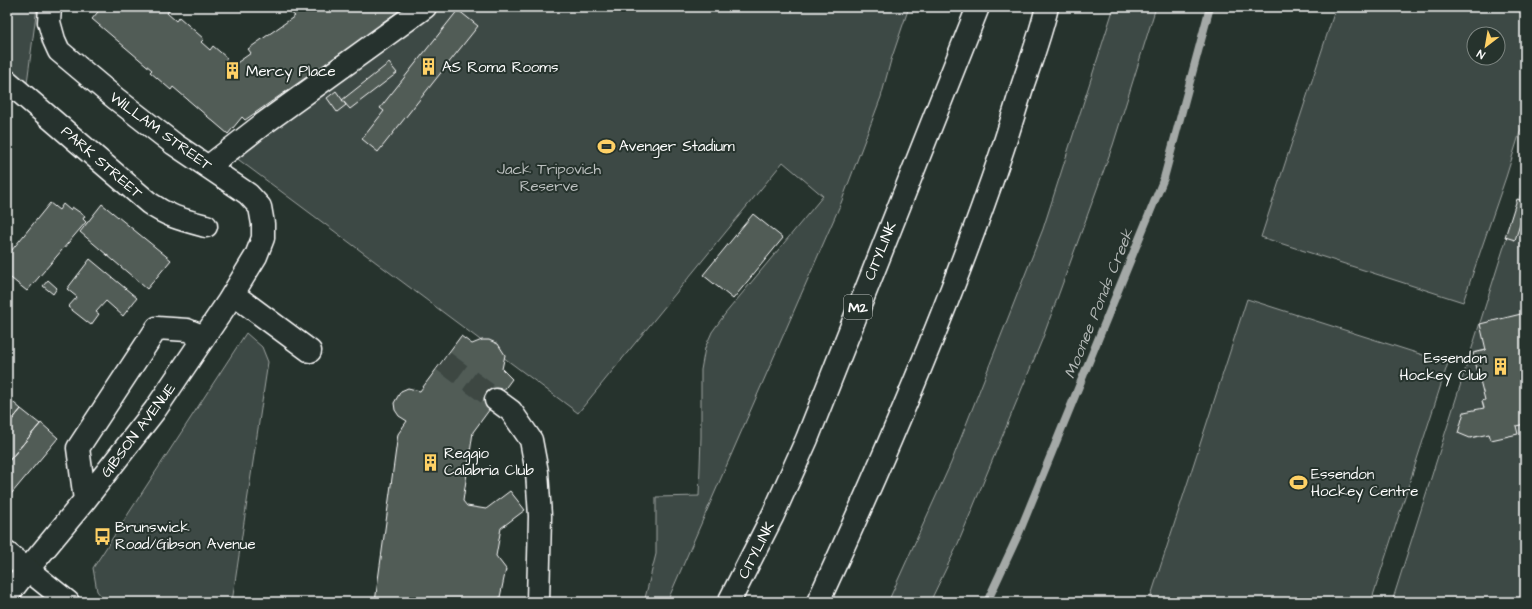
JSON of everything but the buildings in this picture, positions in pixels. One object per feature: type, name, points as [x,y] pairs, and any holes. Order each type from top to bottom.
[{"type":"main road","name":"WILLAM STREET","points":[[50,7],[49,22],[54,40],[60,52],[115,98],[168,139],[248,194],[260,207],[264,224],[263,238],[256,256]]},
{"type":"main road","points":[[208,166],[263,124],[425,7]]},
{"type":"main road","name":"CITYLINK","points":[[729,602],[773,515],[807,439],[978,7]]},
{"type":"main road","points":[[818,602],[874,479],[923,363],[988,193],[1045,16],[1055,7]]},
{"type":"main road","name":"PARK STREET","points":[[7,81],[149,203],[174,218],[206,226]]},
{"type":"main road","name":"GIBSON AVENUE","points":[[7,596],[85,500],[155,410],[233,294],[256,256]]},
{"type":"main road","points":[[233,294],[310,351]]},
{"type":"main road","points":[[85,500],[78,448],[157,328],[187,330],[204,337]]},
{"type":"main road","points":[[496,400],[511,411],[531,440],[537,472],[540,516],[538,602]]},
{"type":"main road","points":[[7,553],[68,602]]},
{"type":"green space","points":[[7,7],[37,7],[27,83],[7,67]]},
{"type":"green space","name":"Jack Tripovich Reserve","points":[[440,7],[909,7],[891,60],[881,97],[841,203],[667,602],[644,602],[656,554],[656,497],[699,496],[701,370],[705,348],[712,332],[725,314],[823,196],[783,162],[578,413],[235,157]]},
{"type":"green space","points":[[1114,7],[1156,7],[1113,145],[1042,340],[957,546],[930,602],[888,602],[951,463],[1043,229]]},
{"type":"green space","points":[[1336,7],[1525,7],[1525,116],[1506,177],[1463,302],[1261,237]]},
{"type":"green space","points":[[1524,183],[1525,602],[1392,602]]},
{"type":"green space","name":"Essendon Hockey Centre","points":[[1247,299],[1448,363],[1371,602],[1149,602]]},
{"type":"green space","points":[[246,333],[262,347],[268,362],[232,602],[106,602],[97,591],[93,568]]},
{"type":"waterway","name":"Moonee Ponds Creek","points":[[987,602],[1019,533],[1164,178],[1210,7]]},
{"type":"tunnel","points":[[443,361],[496,400]]},
{"type":"place","name":"AS Roma Rooms","points":[[429,67]]},
{"type":"place","name":"Mercy Place","points":[[233,71]]},
{"type":"place","name":"Avenger Stadium","points":[[606,146]]},
{"type":"place","name":"Essendon Hockey Club","points":[[1500,367]]},
{"type":"place","name":"Reggio Calabria Club","points":[[431,462]]},
{"type":"place","name":"Essendon Hockey Centre","points":[[1298,483]]},
{"type":"place","name":"Brunswick Road/Gibson Avenue","points":[[102,536]]}]
